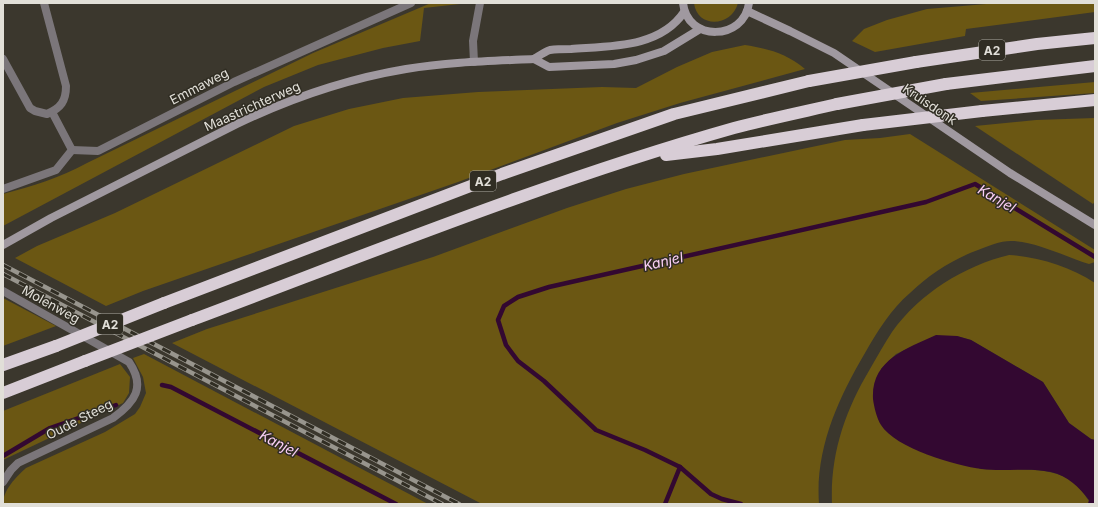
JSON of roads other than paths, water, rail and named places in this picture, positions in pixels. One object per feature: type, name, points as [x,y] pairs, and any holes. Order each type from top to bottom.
[{"type":"highway","name":"A2","points":[[3,365],[56,346],[164,303],[502,174],[674,114],[809,81],[916,62],[1037,44],[1095,38]]},
{"type":"highway","name":"A2","points":[[3,393],[192,320],[513,201],[637,158],[733,128],[837,104],[946,84],[1095,66]]},
{"type":"highway","name":"A2","points":[[637,158],[717,150],[863,125],[1095,100]]},
{"type":"main road","points":[[683,3],[684,12],[690,21],[700,29],[711,32],[724,32],[739,24],[748,7]]},
{"type":"main road","name":"Kruisdonk","points":[[748,7],[834,53],[1010,173],[1095,225]]},
{"type":"main road","name":"Maastrichterweg","points":[[3,245],[192,146],[294,99],[347,81],[388,72],[474,62],[534,59],[549,50],[636,43],[668,28],[679,20],[684,12]]},
{"type":"main road","name":"Maastrichterweg","points":[[534,59],[549,68],[636,60],[664,51],[700,29]]},
{"type":"street","points":[[3,59],[30,108],[40,113],[47,114],[62,104],[66,97],[66,86],[44,3]]},
{"type":"street","name":"Emmaweg","points":[[72,150],[98,151],[234,82],[411,3]]},
{"type":"street","points":[[474,62],[473,41],[480,3]]},
{"type":"street","points":[[3,189],[56,170],[72,150],[52,112]]},
{"type":"street","name":"Molenweg","points":[[3,291],[129,362]]},
{"type":"street","name":"Oude Steeg","points":[[3,482],[18,463],[99,425],[127,408],[135,396],[138,386],[136,373],[129,362]]},
{"type":"waterway","name":"Kanjel","points":[[665,504],[680,467],[645,450],[596,430],[544,381],[518,361],[506,345],[498,320],[504,306],[518,297],[549,287],[926,202],[975,184],[1095,257]]},
{"type":"waterway","name":"Kanjel","points":[[162,385],[171,387],[396,504]]},
{"type":"waterway","name":"Kanjel","points":[[3,456],[50,428],[116,405]]},
{"type":"waterway","points":[[680,467],[711,494],[722,499],[741,504]]},
{"type":"railway","points":[[3,265],[459,504]]},
{"type":"railway","points":[[3,274],[442,504]]}]
